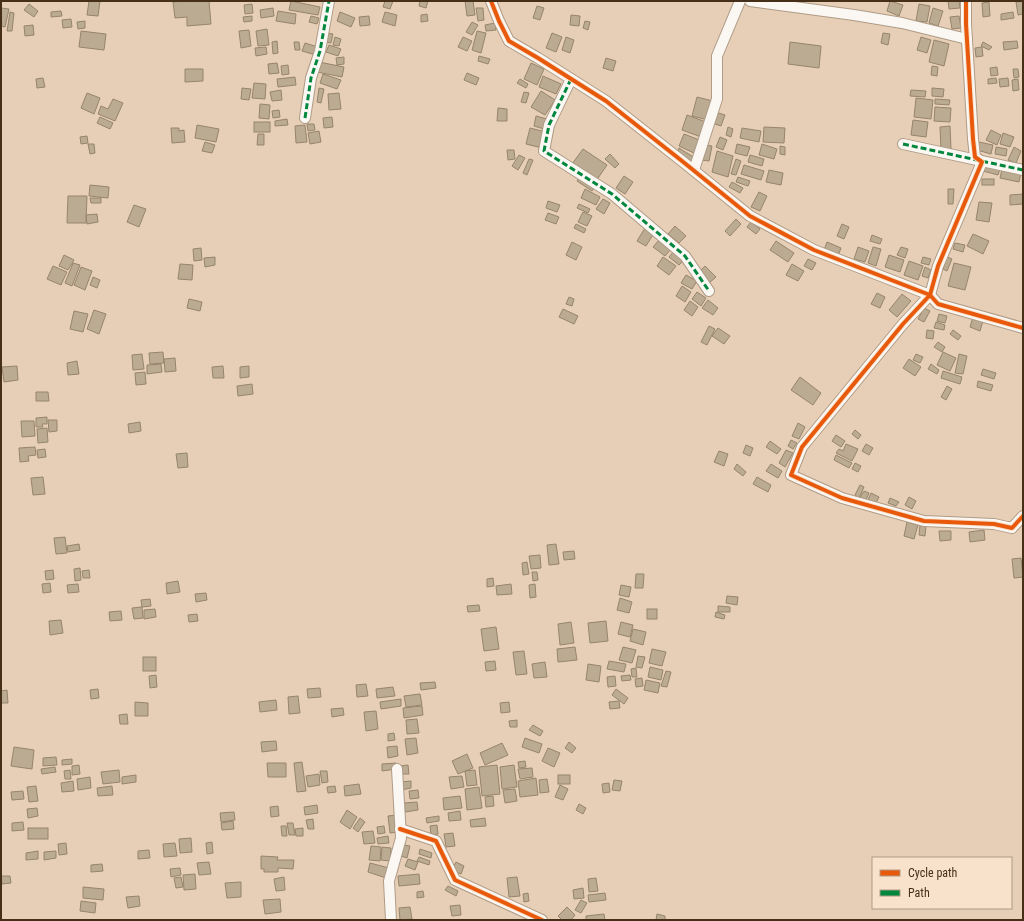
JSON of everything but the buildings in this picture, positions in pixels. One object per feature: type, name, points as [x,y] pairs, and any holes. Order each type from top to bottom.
[{"type":"street","points":[[306,118],[311,78],[320,52],[329,1]]},
{"type":"street","points":[[491,1],[509,41],[606,101],[750,216],[814,250],[930,295],[938,304],[1023,328]]},
{"type":"street","points":[[694,170],[717,98],[717,56],[740,1]]},
{"type":"street","points":[[750,1],[902,23],[967,39]]},
{"type":"street","points":[[966,1],[975,157],[982,162]]},
{"type":"street","points":[[571,79],[549,125],[544,151],[612,194],[686,256],[709,291]]},
{"type":"street","points":[[902,144],[1023,170]]},
{"type":"street","points":[[982,162],[938,266],[930,295],[903,324],[802,447],[791,474],[842,498],[924,521],[994,524],[1012,528],[1023,516]]},
{"type":"street","points":[[391,920],[389,881],[401,838],[397,769]]},
{"type":"street","points":[[400,829],[436,841],[455,880],[542,920]]},
{"type":"marked path","points":[[305,118],[311,78],[320,51],[329,1]]},
{"type":"marked path","points":[[571,79],[549,125],[544,151],[612,194],[685,256],[709,291]]},
{"type":"marked path","points":[[903,144],[1023,170]]},
{"type":"cycle path","points":[[491,1],[509,41],[606,101],[750,216],[814,250],[930,295],[938,304],[1023,328]]},
{"type":"cycle path","points":[[966,1],[973,139],[975,157],[982,162],[938,266],[930,295],[903,324],[802,447],[791,475],[842,498],[924,521],[994,524],[1012,528],[1023,516]]},
{"type":"cycle path","points":[[400,829],[436,841],[455,880],[542,920]]}]
